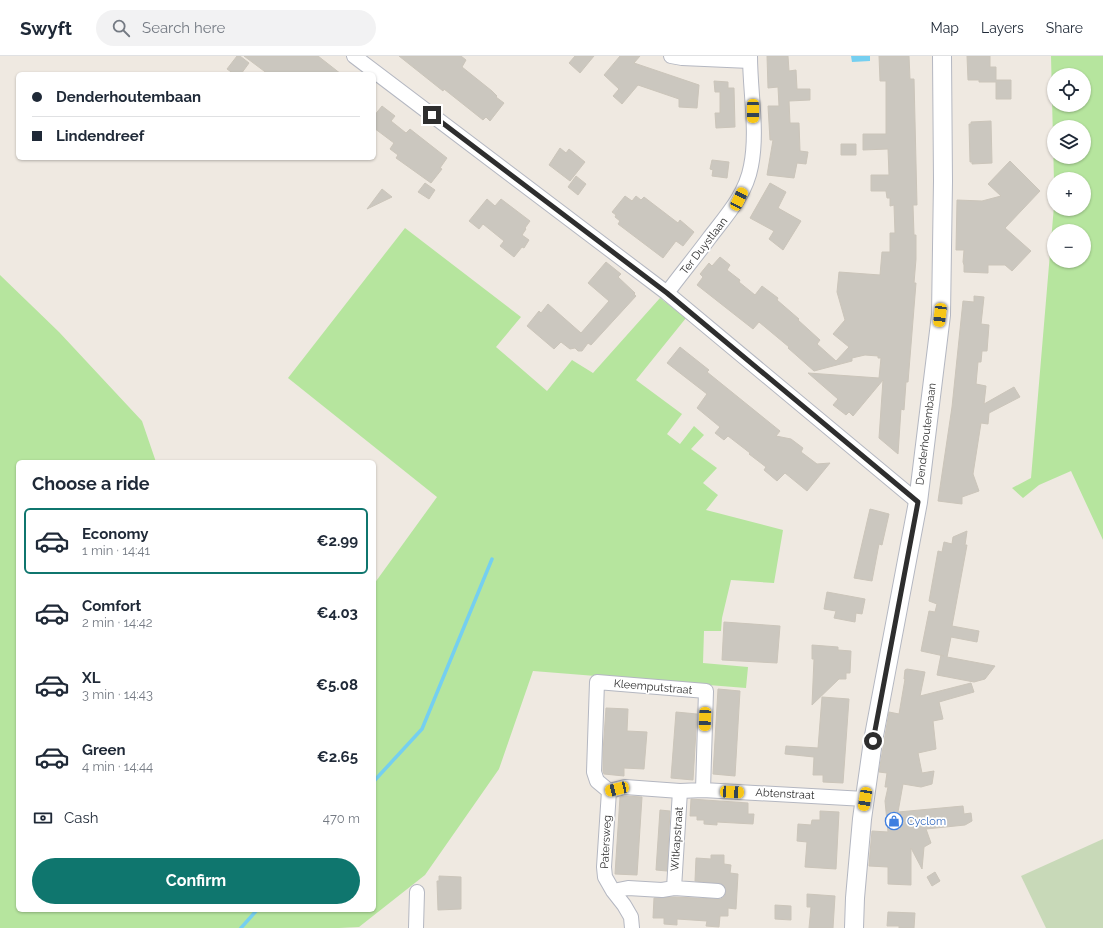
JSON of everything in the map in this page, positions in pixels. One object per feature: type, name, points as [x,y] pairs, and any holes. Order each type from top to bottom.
[{"type":"street","points":[[354,56],[375,72]]},
{"type":"street","points":[[671,56],[682,58],[750,58]]},
{"type":"street","name":"Denderhoutembaan","points":[[854,928],[856,884],[862,819],[876,727],[918,502],[940,315],[943,181],[942,56]]},
{"type":"street","name":"Ter Duystlaan","points":[[667,293],[729,213],[739,199],[746,184],[751,167],[753,150],[753,98],[750,58]]},
{"type":"street","points":[[376,73],[667,293],[918,502]]},
{"type":"street","name":"Kleemputstraat","points":[[609,791],[597,781],[594,772],[597,682],[706,691],[702,790]]},
{"type":"street","name":"Abtenstraat","points":[[609,791],[625,787],[680,791],[702,790],[865,799]]},
{"type":"street","name":"Patersweg","points":[[609,791],[604,867],[605,878],[631,917],[632,928]]},
{"type":"street","name":"Witkapstraat","points":[[674,888],[680,791]]},
{"type":"street","points":[[613,891],[628,888],[662,890],[674,888],[718,891]]},
{"type":"street","points":[[416,928],[417,892]]},
{"type":"green space","points":[[1051,56],[1103,56],[1103,540],[1071,471],[1039,485],[1023,498],[1012,488],[1031,478],[1049,268],[1091,268],[1091,224],[1052,224],[1053,216],[1091,216],[1091,172],[1054,172],[1054,164],[1091,164],[1091,120],[1053,120],[1052,112],[1091,112],[1091,68],[1051,68]]},
{"type":"green space","points":[[405,228],[521,317],[496,347],[547,391],[572,360],[593,373],[660,298],[686,318],[636,380],[682,414],[667,434],[680,444],[694,426],[704,435],[691,449],[717,468],[703,483],[718,495],[706,510],[783,530],[774,583],[731,580],[722,618],[721,631],[704,631],[703,663],[748,667],[746,688],[533,671],[499,769],[425,875],[359,927],[0,928],[0,275],[59,332],[142,421],[155,460],[16,460],[16,912],[376,912],[376,581],[437,497],[288,378]]},
{"type":"green space","points":[[1103,839],[1103,928],[1046,928],[1021,876]]},
{"type":"water","points":[[851,56],[870,56],[870,61],[852,62]]},
{"type":"building","points":[[237,56],[240,56],[249,63],[242,72],[231,72],[227,69]]},
{"type":"building","points":[[244,56],[318,56],[338,72],[265,72]]},
{"type":"building","points":[[399,56],[461,56],[466,60],[462,67],[492,91],[497,96],[496,97],[504,103],[490,121],[486,117],[483,120]]},
{"type":"building","points":[[575,56],[594,56],[580,73],[569,63]]},
{"type":"building","points":[[620,56],[640,56],[634,63],[699,85],[697,108],[679,107],[679,99],[638,85],[622,104],[613,96],[619,89],[604,75]]},
{"type":"building","points":[[767,56],[788,56],[789,71],[796,70],[797,89],[810,89],[810,100],[789,101],[790,123],[799,123],[800,151],[808,152],[806,164],[797,163],[794,178],[767,175],[773,140],[770,140],[768,106],[779,106],[778,87],[768,88]]},
{"type":"building","points":[[879,56],[909,56],[910,79],[914,79],[917,205],[913,205],[914,235],[916,235],[914,283],[916,283],[908,382],[906,382],[904,410],[901,409],[898,454],[879,438],[883,380],[853,416],[849,412],[846,415],[833,405],[838,399],[808,373],[879,378],[881,358],[878,358],[878,356],[865,355],[852,358],[852,361],[814,371],[788,348],[789,347],[759,322],[753,329],[697,285],[703,277],[700,274],[709,263],[712,266],[720,257],[730,265],[727,270],[755,295],[762,286],[778,298],[777,300],[820,340],[817,344],[836,361],[849,347],[833,334],[845,320],[837,292],[839,272],[880,275],[882,252],[890,252],[890,233],[895,233],[894,205],[890,206],[890,198],[887,198],[886,191],[871,191],[871,175],[889,175],[888,149],[863,150],[863,134],[886,134],[886,81],[880,81]]},
{"type":"building","points":[[967,56],[990,56],[990,67],[996,67],[996,80],[1011,80],[1011,99],[996,99],[996,82],[979,82],[979,80],[968,80]]},
{"type":"building","points":[[714,81],[728,82],[728,88],[734,88],[735,127],[716,128],[715,113],[720,113],[720,92],[715,92]]},
{"type":"building","points":[[382,106],[395,116],[391,121],[406,133],[410,129],[447,158],[440,168],[442,169],[431,183],[396,158],[398,155],[390,149],[394,143],[376,130],[376,114]]},
{"type":"building","points":[[991,121],[992,163],[972,164],[972,162],[970,162],[969,124],[971,124],[971,122]]},
{"type":"building","points":[[841,144],[856,144],[856,155],[841,155]]},
{"type":"building","points":[[560,148],[566,153],[569,149],[585,162],[570,181],[549,165]]},
{"type":"building","points":[[712,160],[729,162],[727,178],[712,176],[713,170],[710,169]]},
{"type":"building","points":[[1010,161],[1040,191],[1005,228],[1031,251],[1012,271],[1005,265],[988,265],[988,273],[964,272],[964,250],[956,250],[957,200],[982,201],[1001,196],[988,184]]},
{"type":"building","points":[[576,176],[586,184],[578,195],[568,187]]},
{"type":"building","points":[[425,183],[435,190],[429,199],[418,192]]},
{"type":"building","points":[[770,183],[786,192],[778,208],[801,221],[783,250],[769,239],[774,231],[750,218]]},
{"type":"building","points":[[382,189],[392,197],[367,209]]},
{"type":"building","points":[[625,196],[632,201],[636,196],[641,200],[644,197],[678,223],[680,220],[694,232],[683,246],[676,241],[663,258],[618,224],[620,221],[612,212]]},
{"type":"building","points":[[487,199],[495,206],[501,199],[530,221],[522,235],[529,240],[524,248],[522,247],[514,257],[500,246],[504,241],[483,224],[479,229],[469,221]]},
{"type":"building","points":[[606,262],[621,274],[618,277],[635,293],[634,294],[636,296],[591,345],[588,343],[582,351],[578,351],[575,348],[570,349],[561,342],[554,349],[527,326],[539,311],[541,313],[548,304],[581,333],[609,301],[588,283]]},
{"type":"building","points":[[974,296],[984,297],[981,324],[989,325],[987,351],[982,351],[981,362],[978,362],[976,384],[986,386],[984,404],[1014,387],[1020,397],[989,413],[988,424],[981,423],[973,474],[979,491],[962,497],[962,504],[938,501],[952,407],[963,301],[974,302]]},
{"type":"building","points":[[680,347],[709,370],[707,372],[780,431],[776,436],[791,439],[803,448],[801,452],[817,464],[830,463],[807,491],[785,473],[777,481],[764,470],[766,467],[749,454],[750,453],[728,436],[724,440],[715,433],[720,427],[697,408],[707,394],[667,363]]},
{"type":"building","points":[[870,509],[889,514],[882,545],[879,544],[872,581],[854,578]]},
{"type":"building","points":[[967,531],[965,545],[967,545],[952,626],[979,631],[977,642],[951,637],[947,657],[995,666],[985,679],[974,682],[937,675],[941,655],[921,651],[929,611],[935,612],[937,604],[929,601],[938,551],[942,552],[944,542],[952,544],[953,537]]},
{"type":"building","points":[[827,592],[865,599],[862,614],[856,613],[855,622],[834,618],[836,611],[824,609]]},
{"type":"building","points":[[724,622],[780,626],[777,663],[722,660]]},
{"type":"building","points":[[812,645],[838,647],[838,650],[851,651],[850,673],[846,673],[846,679],[839,679],[812,705],[814,659],[812,659]]},
{"type":"building","points":[[905,670],[925,672],[920,696],[971,683],[974,692],[939,702],[943,719],[933,721],[936,749],[918,753],[922,773],[934,771],[932,784],[921,787],[903,784],[898,812],[963,806],[964,814],[971,813],[972,821],[965,825],[926,829],[931,843],[924,847],[922,869],[911,848],[911,885],[888,884],[888,867],[869,866],[872,831],[888,832],[885,801],[888,787],[885,787],[887,773],[879,772],[889,712],[899,714],[905,679]]},
{"type":"building","points":[[718,689],[740,691],[735,776],[713,774]]},
{"type":"building","points":[[822,697],[849,699],[843,783],[823,782],[823,775],[813,775],[814,757],[785,754],[786,746],[818,748]]},
{"type":"building","points":[[606,708],[628,709],[627,731],[647,732],[644,769],[624,768],[624,776],[604,774],[603,752]]},
{"type":"building","points":[[676,712],[697,714],[693,780],[671,778]]},
{"type":"building","points":[[620,797],[642,797],[637,875],[615,874]]},
{"type":"building","points":[[691,799],[748,803],[748,814],[754,814],[753,824],[717,822],[717,825],[704,824],[704,820],[697,820],[697,816],[690,816]]},
{"type":"building","points":[[660,810],[670,811],[667,871],[656,870]]},
{"type":"building","points":[[820,811],[839,812],[836,869],[805,867],[807,842],[797,841],[798,824],[811,825],[812,820],[820,820]]},
{"type":"building","points":[[711,855],[724,855],[724,864],[731,865],[730,873],[738,874],[736,909],[728,908],[728,916],[720,916],[719,927],[706,926],[707,921],[677,919],[677,925],[664,924],[664,918],[653,918],[654,898],[674,897],[721,899],[725,896],[725,887],[722,884],[695,881],[696,858],[711,859]]},
{"type":"building","points":[[935,872],[940,881],[932,886],[927,877]]},
{"type":"building","points":[[439,876],[461,877],[461,909],[438,910],[437,881],[439,881]]},
{"type":"building","points":[[807,894],[835,896],[833,928],[809,928],[811,907],[807,907]]},
{"type":"building","points":[[775,905],[791,906],[791,920],[775,919]]},
{"type":"building","points":[[888,912],[915,913],[914,928],[887,926]]},
{"type":"waterway","points":[[376,779],[422,729],[492,559]]},
{"type":"waterway","points":[[241,928],[255,912]]},
{"type":"place","name":"Cyclom","points":[[894,821]]},
{"type":"route","points":[[432,115],[667,293],[918,502],[873,741]]}]
